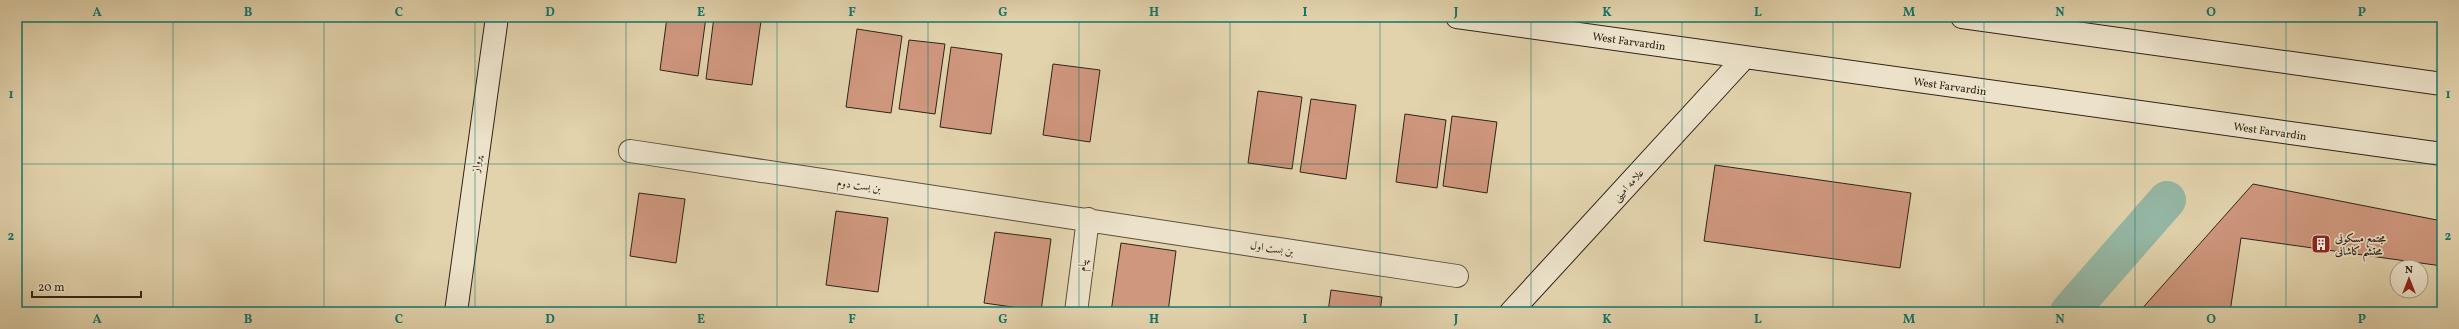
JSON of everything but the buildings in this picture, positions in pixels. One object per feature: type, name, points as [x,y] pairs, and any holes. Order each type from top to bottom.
[{"type":"street","name":"پرواز","points":[[456,312],[497,17]]},
{"type":"street","name":"West Farvardin","points":[[1457,17],[2442,154]]},
{"type":"street","points":[[1962,17],[2442,84]]},
{"type":"street","name":"علامه امینی","points":[[1511,312],[1745,57]]},
{"type":"street","name":"بن بست دوم","points":[[630,151],[1088,219]]},
{"type":"street","name":"بن بست اول","points":[[1088,219],[1457,276]]},
{"type":"street","name":"پیام","points":[[1076,312],[1088,219]]},
{"type":"waterway","points":[[2069,312],[2167,200]]},
{"type":"place","name":"مجتمع مسکونی محتشم کاشانی","points":[[2321,244]]}]
